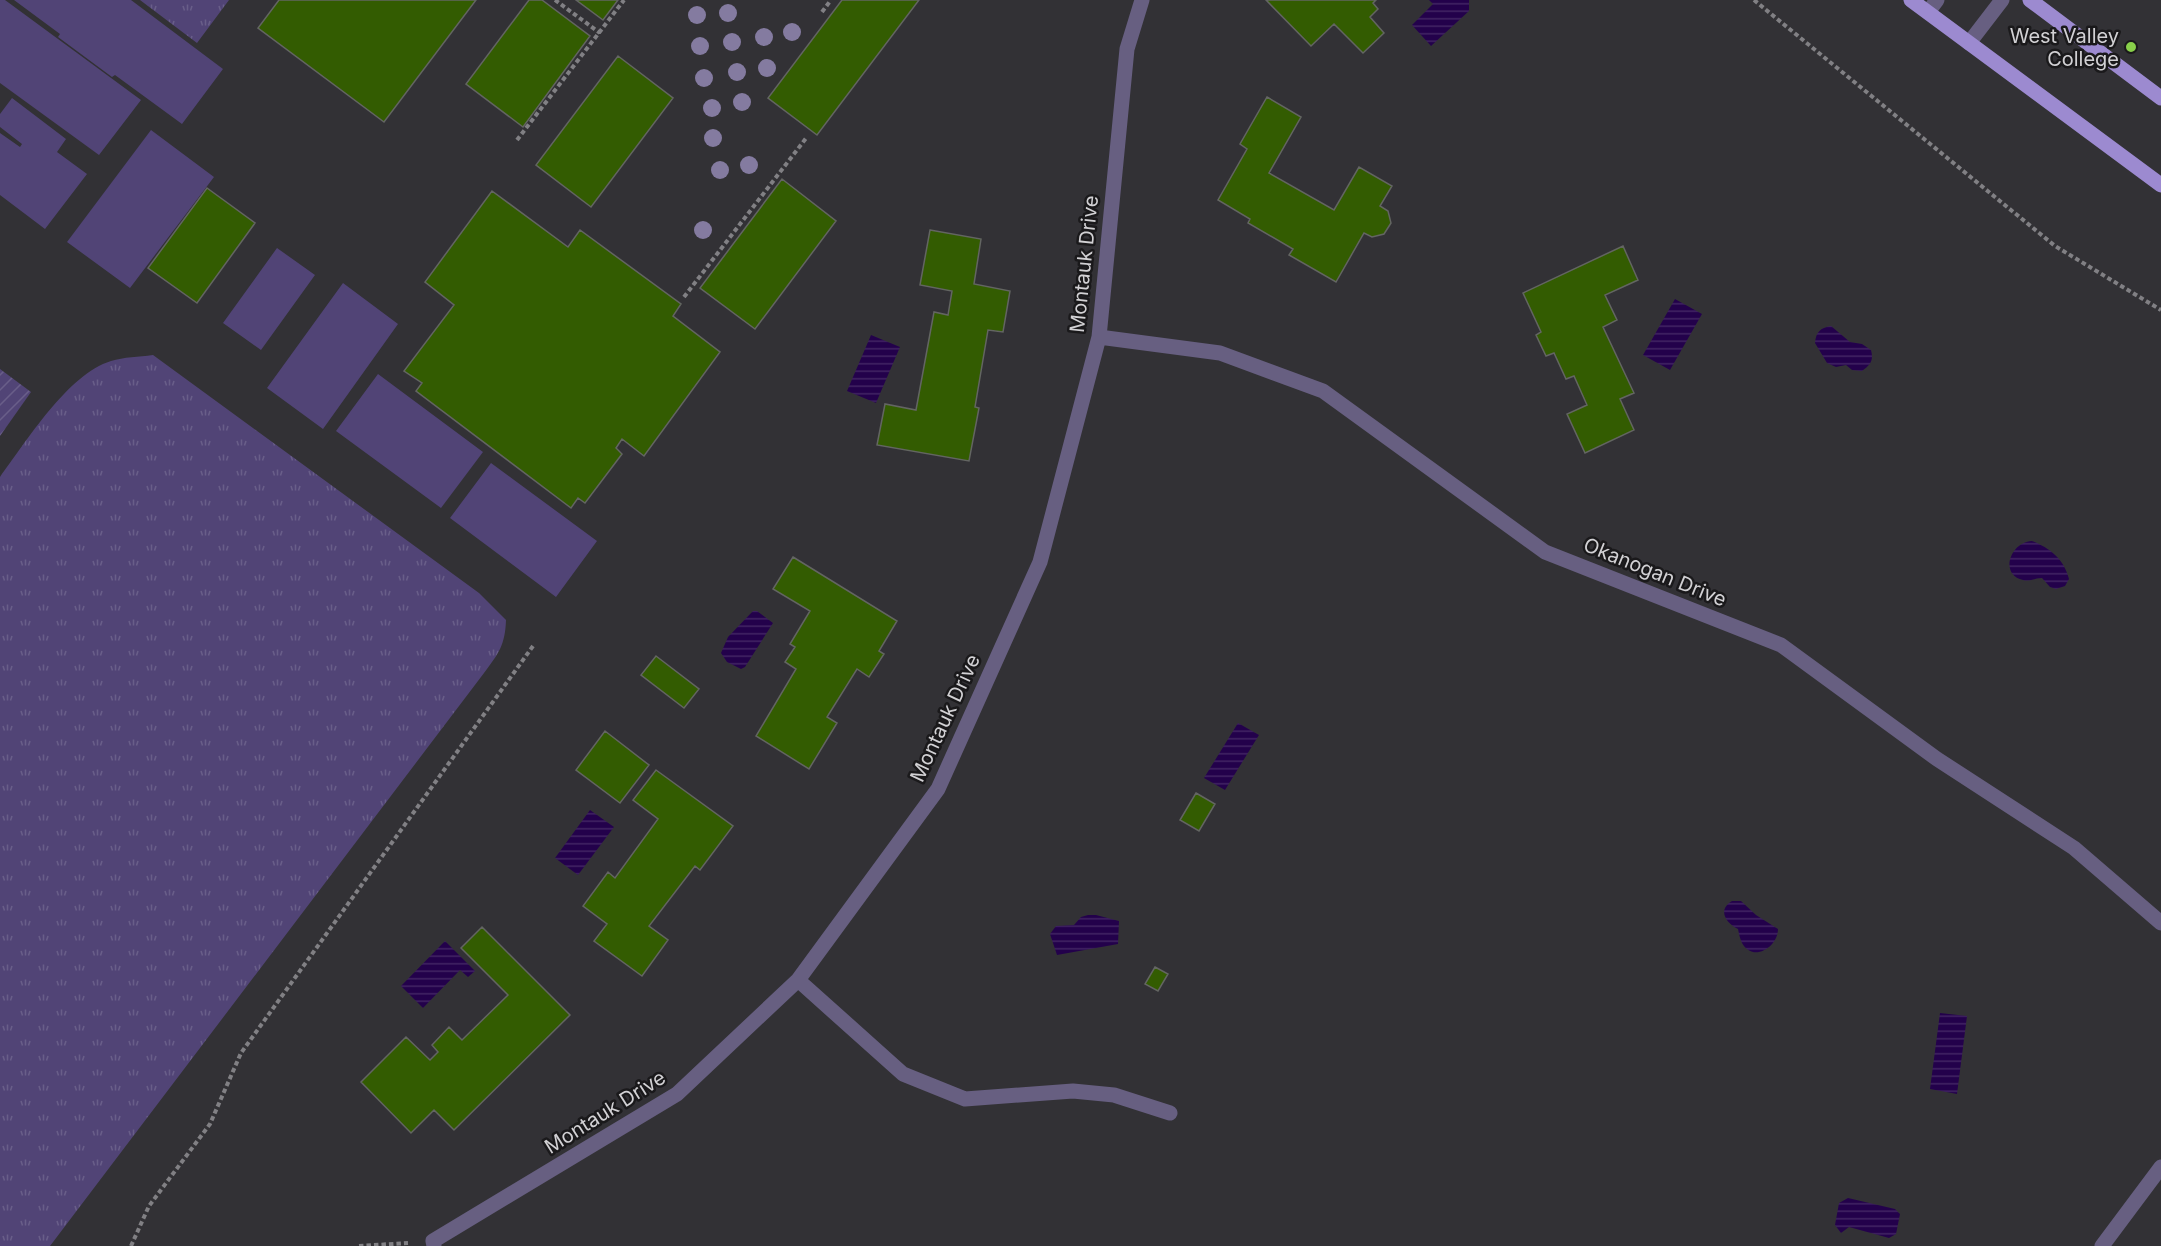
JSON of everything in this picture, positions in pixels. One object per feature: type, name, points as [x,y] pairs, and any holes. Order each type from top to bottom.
[{"type":"main road","points":[[1911,0],[1933,6],[1969,43],[2161,185]]},
{"type":"main road","points":[[2030,0],[2161,98]]},
{"type":"street","name":"Montauk Drive","points":[[434,1244],[677,1094],[798,980],[938,789],[1040,562],[1099,337],[1127,49],[1142,0]]},
{"type":"street","points":[[1969,43],[2002,0]]},
{"type":"street","name":"Okanogan Drive","points":[[1099,337],[1220,352],[1323,391],[1545,552],[1781,645],[1937,759],[2074,848],[2161,923]]},
{"type":"street","points":[[798,980],[903,1074],[965,1099],[1073,1091],[1114,1095],[1170,1113]]},
{"type":"street","points":[[2102,1246],[2161,1167]]},
{"type":"path","points":[[555,0],[600,33]]},
{"type":"path","points":[[517,140],[624,0]]},
{"type":"path","points":[[822,12],[831,0]]},
{"type":"path","points":[[1754,0],[2055,246],[2161,310]]},
{"type":"path","points":[[684,297],[807,137]]},
{"type":"path","points":[[130,1246],[149,1206],[210,1124],[241,1053],[532,646]]},
{"type":"path","points":[[359,1246],[434,1244]]},
{"type":"green space","points":[[0,0],[5,0],[141,100],[99,155],[0,83]]},
{"type":"green space","points":[[14,0],[131,0],[223,69],[182,124],[115,75],[112,77],[58,37],[60,34]]},
{"type":"green space","points":[[140,0],[229,0],[197,43]]},
{"type":"green space","points":[[12,98],[66,139],[57,152],[87,174],[45,229],[0,195],[0,133],[20,147],[22,144],[0,127],[0,114]]},
{"type":"green space","points":[[151,130],[214,177],[130,288],[67,242]]},
{"type":"green space","points":[[277,248],[315,275],[261,350],[223,323]]},
{"type":"green space","points":[[343,283],[398,324],[323,429],[267,388]]},
{"type":"green space","points":[[153,355],[479,593],[506,620],[504,636],[489,666],[50,1246],[0,1246],[0,477],[35,428],[79,380],[95,368],[111,361]]},
{"type":"green space","points":[[0,369],[31,392],[0,436]]},
{"type":"green space","points":[[378,374],[483,452],[441,508],[336,431]]},
{"type":"green space","points":[[491,463],[597,541],[556,597],[450,518]]},
{"type":"shaded area","points":[[1429,0],[1469,0],[1469,11],[1431,46],[1412,25],[1433,4]]},
{"type":"shaded area","points":[[1675,299],[1702,314],[1670,370],[1643,355]]},
{"type":"shaded area","points":[[1831,326],[1850,342],[1862,344],[1871,350],[1871,362],[1862,371],[1852,370],[1846,365],[1836,367],[1827,363],[1815,343],[1819,331]]},
{"type":"shaded area","points":[[871,335],[900,347],[876,403],[847,391]]},
{"type":"shaded area","points":[[2032,541],[2045,547],[2060,560],[2069,579],[2065,586],[2056,589],[2050,587],[2042,578],[2025,580],[2016,577],[2011,572],[2010,559],[2013,552],[2024,543]]},
{"type":"shaded area","points":[[753,611],[757,611],[773,623],[745,667],[741,669],[727,662],[721,653],[728,637]]},
{"type":"shaded area","points":[[1238,723],[1259,735],[1225,790],[1204,778]]},
{"type":"shaded area","points":[[590,810],[614,827],[578,875],[555,858]]},
{"type":"shaded area","points":[[1732,901],[1741,901],[1756,915],[1778,929],[1777,936],[1770,947],[1758,952],[1747,949],[1741,941],[1738,929],[1725,916],[1725,908]]},
{"type":"shaded area","points":[[1088,915],[1119,921],[1118,944],[1057,955],[1050,934],[1056,926],[1074,925],[1081,917]]},
{"type":"shaded area","points":[[445,941],[475,971],[468,977],[460,970],[423,1008],[401,986]]},
{"type":"shaded area","points":[[1940,1013],[1967,1016],[1957,1094],[1930,1089]]},
{"type":"shaded area","points":[[1848,1198],[1895,1209],[1900,1214],[1896,1234],[1889,1238],[1849,1227],[1841,1233],[1835,1225],[1839,1203]]},
{"type":"building","points":[[279,0],[476,0],[384,122],[258,28]]},
{"type":"building","points":[[529,0],[542,0],[590,36],[523,127],[466,84]]},
{"type":"building","points":[[576,0],[618,0],[603,20]]},
{"type":"building","points":[[842,0],[919,0],[817,135],[768,98]]},
{"type":"building","points":[[1266,0],[1376,0],[1373,3],[1378,9],[1370,17],[1384,33],[1363,53],[1334,24],[1311,46]]},
{"type":"building","points":[[618,56],[673,98],[591,207],[536,165]]},
{"type":"building","points":[[1267,97],[1301,117],[1269,173],[1334,210],[1359,167],[1392,186],[1380,206],[1388,211],[1391,223],[1384,234],[1372,237],[1364,233],[1336,282],[1289,255],[1293,249],[1248,223],[1250,219],[1218,200],[1247,149],[1240,144]]},
{"type":"building","points":[[782,179],[836,221],[755,329],[700,288]]},
{"type":"building","points":[[207,188],[255,223],[197,303],[148,268]]},
{"type":"building","points":[[492,191],[568,247],[580,230],[681,304],[673,316],[720,352],[644,456],[622,439],[616,448],[622,454],[585,503],[578,498],[571,508],[416,391],[422,383],[404,371],[454,305],[425,282]]},
{"type":"building","points":[[930,230],[981,239],[974,284],[1010,291],[1003,332],[988,330],[975,407],[979,408],[969,461],[877,445],[885,404],[916,410],[934,312],[948,315],[952,291],[920,285]]},
{"type":"building","points":[[1623,246],[1638,280],[1605,295],[1617,320],[1603,327],[1634,393],[1620,399],[1634,430],[1585,453],[1567,414],[1587,405],[1574,376],[1566,379],[1554,353],[1546,356],[1536,335],[1541,332],[1523,293]]},
{"type":"building","points":[[793,557],[897,621],[879,651],[884,654],[869,677],[857,669],[827,717],[837,723],[809,769],[756,736],[796,669],[785,662],[795,647],[790,644],[810,611],[773,589]]},
{"type":"building","points":[[656,656],[699,689],[684,708],[641,675]]},
{"type":"building","points":[[605,731],[649,765],[620,803],[576,770]]},
{"type":"building","points":[[656,770],[733,826],[700,870],[695,866],[649,926],[668,940],[642,976],[594,941],[607,924],[583,906],[608,872],[615,878],[658,819],[633,800]]},
{"type":"building","points":[[1196,793],[1215,804],[1199,831],[1180,820]]},
{"type":"building","points":[[482,927],[570,1015],[454,1130],[434,1110],[411,1133],[361,1082],[406,1037],[430,1060],[438,1052],[432,1045],[449,1027],[462,1040],[508,995],[461,948]]},
{"type":"building","points":[[1155,967],[1168,974],[1158,991],[1145,984]]},
{"type":"place","name":"West Valley College","points":[[2131,47]]}]
